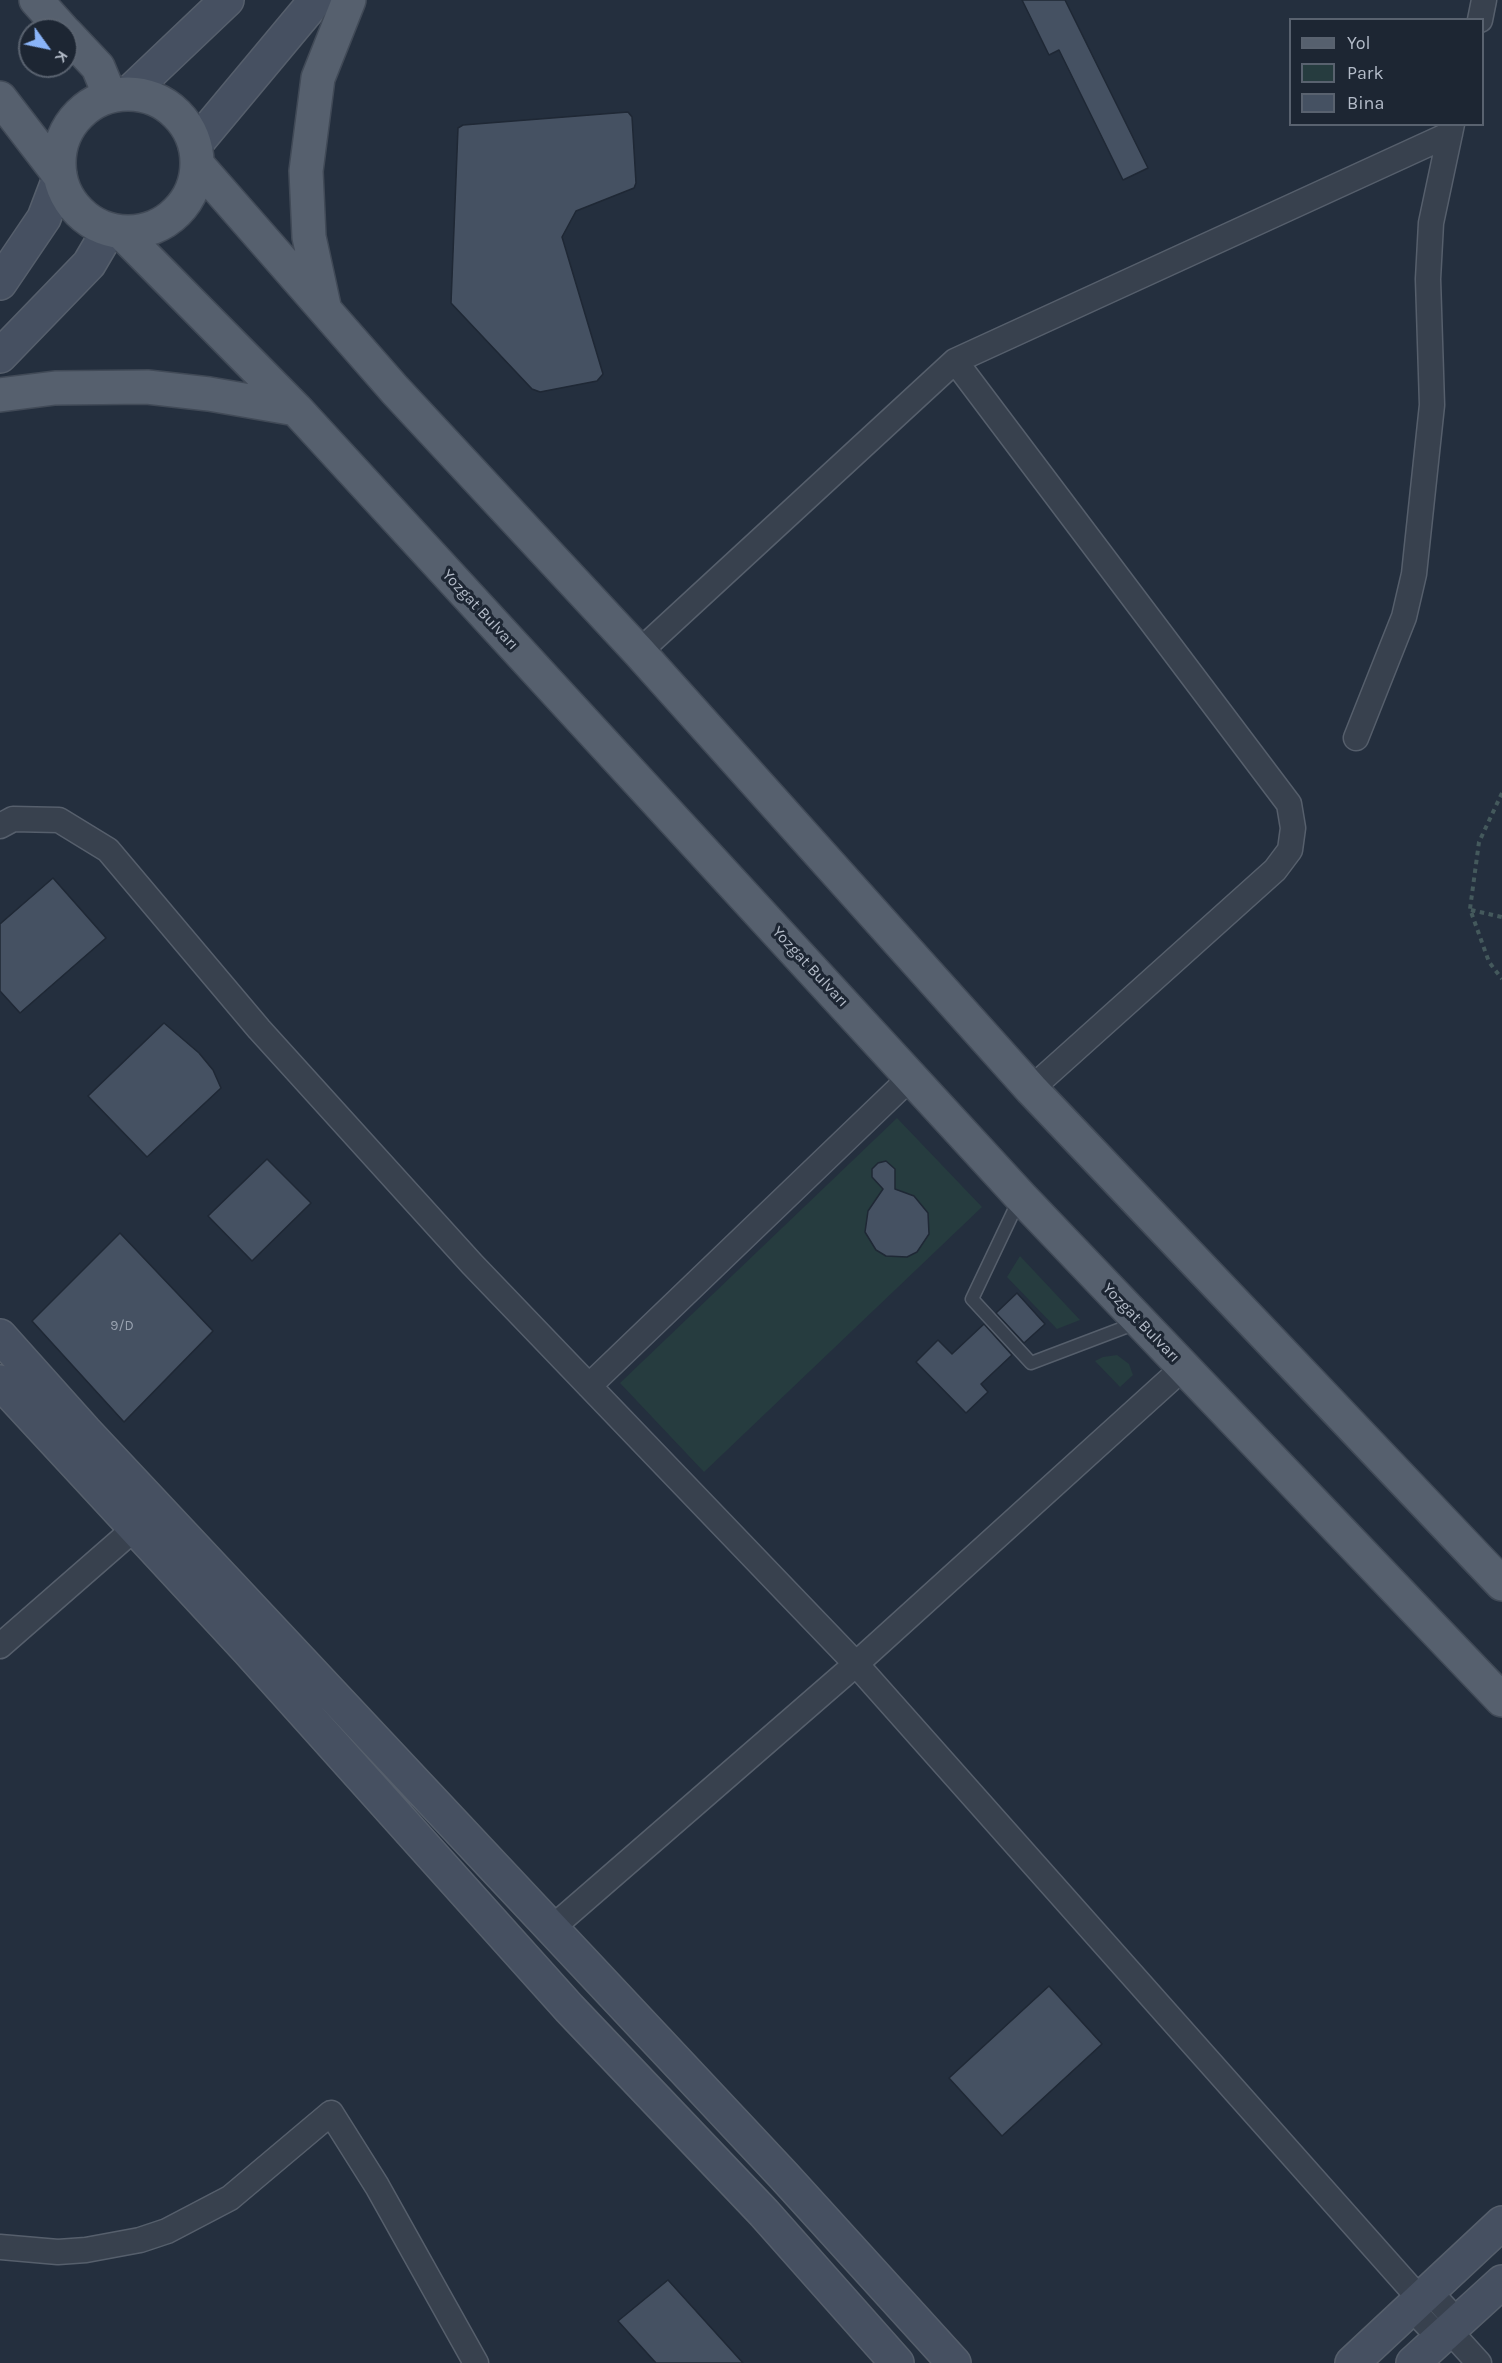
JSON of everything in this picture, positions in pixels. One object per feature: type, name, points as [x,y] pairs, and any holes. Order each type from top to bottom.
[{"type":"main road","points":[[36,0],[53,18]]},
{"type":"main road","points":[[0,283],[44,218],[60,176],[62,144],[72,123],[89,106],[119,95],[227,0]]},
{"type":"main road","points":[[0,98],[60,176],[78,212],[115,231],[138,232],[155,227],[176,213],[190,193],[196,154],[316,0]]},
{"type":"main road","points":[[324,308],[309,237],[306,171],[318,78],[349,0]]},
{"type":"main road","points":[[78,45],[119,95]]},
{"type":"main road","points":[[119,95],[143,96],[168,106],[185,124],[196,154],[324,308],[396,390],[639,652],[1031,1089],[1502,1584]]},
{"type":"main road","points":[[0,356],[89,264],[115,231]]},
{"type":"main road","name":"Yozgat Bulvarı","points":[[115,231],[296,410],[1021,1197],[1502,1700]]},
{"type":"main road","points":[[0,395],[55,387],[147,387],[209,394],[296,410]]},
{"type":"main road","points":[[0,1336],[102,1448],[784,2176],[954,2363]]},
{"type":"main road","points":[[0,1382],[248,1650],[569,2008],[764,2214],[897,2363]]},
{"type":"main road","points":[[1352,2363],[1502,2223]]},
{"type":"main road","points":[[1413,2363],[1502,2282]]},
{"type":"street","points":[[1480,18],[1484,0]]},
{"type":"street","points":[[639,652],[955,361],[1451,129]]},
{"type":"street","points":[[1356,738],[1404,617],[1414,574],[1432,405],[1428,279],[1431,223],[1451,129]]},
{"type":"street","points":[[955,361],[1289,804],[1293,828],[1290,850],[1275,870],[1031,1089]]},
{"type":"street","points":[[0,826],[13,819],[59,820],[108,850],[259,1029],[472,1264],[856,1664],[1479,2363]]},
{"type":"street","points":[[589,1386],[911,1077]]},
{"type":"street","points":[[552,1928],[856,1664],[1184,1367]]},
{"type":"street","points":[[0,1646],[134,1529]]},
{"type":"street","points":[[0,2247],[40,2252],[86,2250],[140,2240],[167,2231],[230,2198],[331,2113],[377,2186],[476,2363]]},
{"type":"lane","points":[[1021,1197],[972,1299],[1031,1363],[1140,1322]]},
{"type":"path","points":[[1502,793],[1479,842],[1470,909],[1489,962],[1502,979]]},
{"type":"path","points":[[1470,909],[1502,917]]},
{"type":"green space","points":[[897,1118],[982,1207],[704,1472],[620,1383]]},
{"type":"green space","points":[[1020,1256],[1080,1320],[1057,1329],[1007,1277]]},
{"type":"green space","points":[[1117,1355],[1129,1364],[1133,1375],[1120,1387],[1095,1361]]},
{"type":"building","points":[[1022,0],[1065,0],[1148,168],[1123,180],[1059,50],[1049,55]]},
{"type":"building","points":[[628,112],[632,117],[636,183],[634,188],[576,211],[562,237],[603,374],[597,381],[540,392],[532,389],[451,303],[458,128],[463,125]]},
{"type":"building","points":[[53,878],[106,938],[20,1013],[0,991],[0,924]]},
{"type":"building","points":[[164,1023],[199,1053],[213,1070],[221,1088],[147,1157],[88,1096]]},
{"type":"building","points":[[267,1159],[311,1203],[252,1261],[208,1216]]},
{"type":"building","points":[[886,1161],[895,1169],[895,1189],[914,1196],[928,1213],[929,1234],[917,1252],[907,1257],[886,1256],[876,1250],[865,1232],[868,1211],[883,1189],[872,1177],[872,1169],[878,1163]]},
{"type":"building","points":[[120,1233],[213,1331],[124,1422],[32,1321]]},
{"type":"building","points":[[1017,1293],[1045,1324],[1024,1343],[996,1313]]},
{"type":"building","points":[[984,1324],[1012,1355],[981,1384],[988,1392],[966,1413],[916,1362],[938,1340],[952,1354]]},
{"type":"building","points":[[1049,1986],[1102,2044],[1002,2136],[949,2078]]},
{"type":"building","points":[[668,2280],[743,2363],[656,2363],[618,2321]]}]
